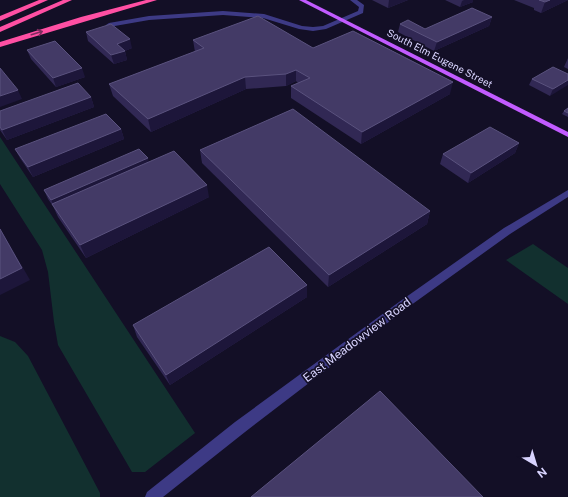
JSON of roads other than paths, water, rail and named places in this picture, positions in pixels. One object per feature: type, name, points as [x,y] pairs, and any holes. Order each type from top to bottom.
[{"type":"highway","points":[[0,13],[27,0]]},
{"type":"highway","points":[[0,19],[45,0]]},
{"type":"highway","points":[[0,30],[69,0]]},
{"type":"highway","points":[[0,45],[84,19],[154,0]]},
{"type":"main road","name":"South Elm Eugene Street","points":[[302,0],[568,136]]},
{"type":"street","points":[[109,25],[149,18],[223,12],[264,16],[301,28],[324,28],[361,12],[362,6],[353,0]]},
{"type":"street","name":"East Meadowview Road","points":[[152,497],[234,432],[403,305],[507,231],[568,193]]}]
